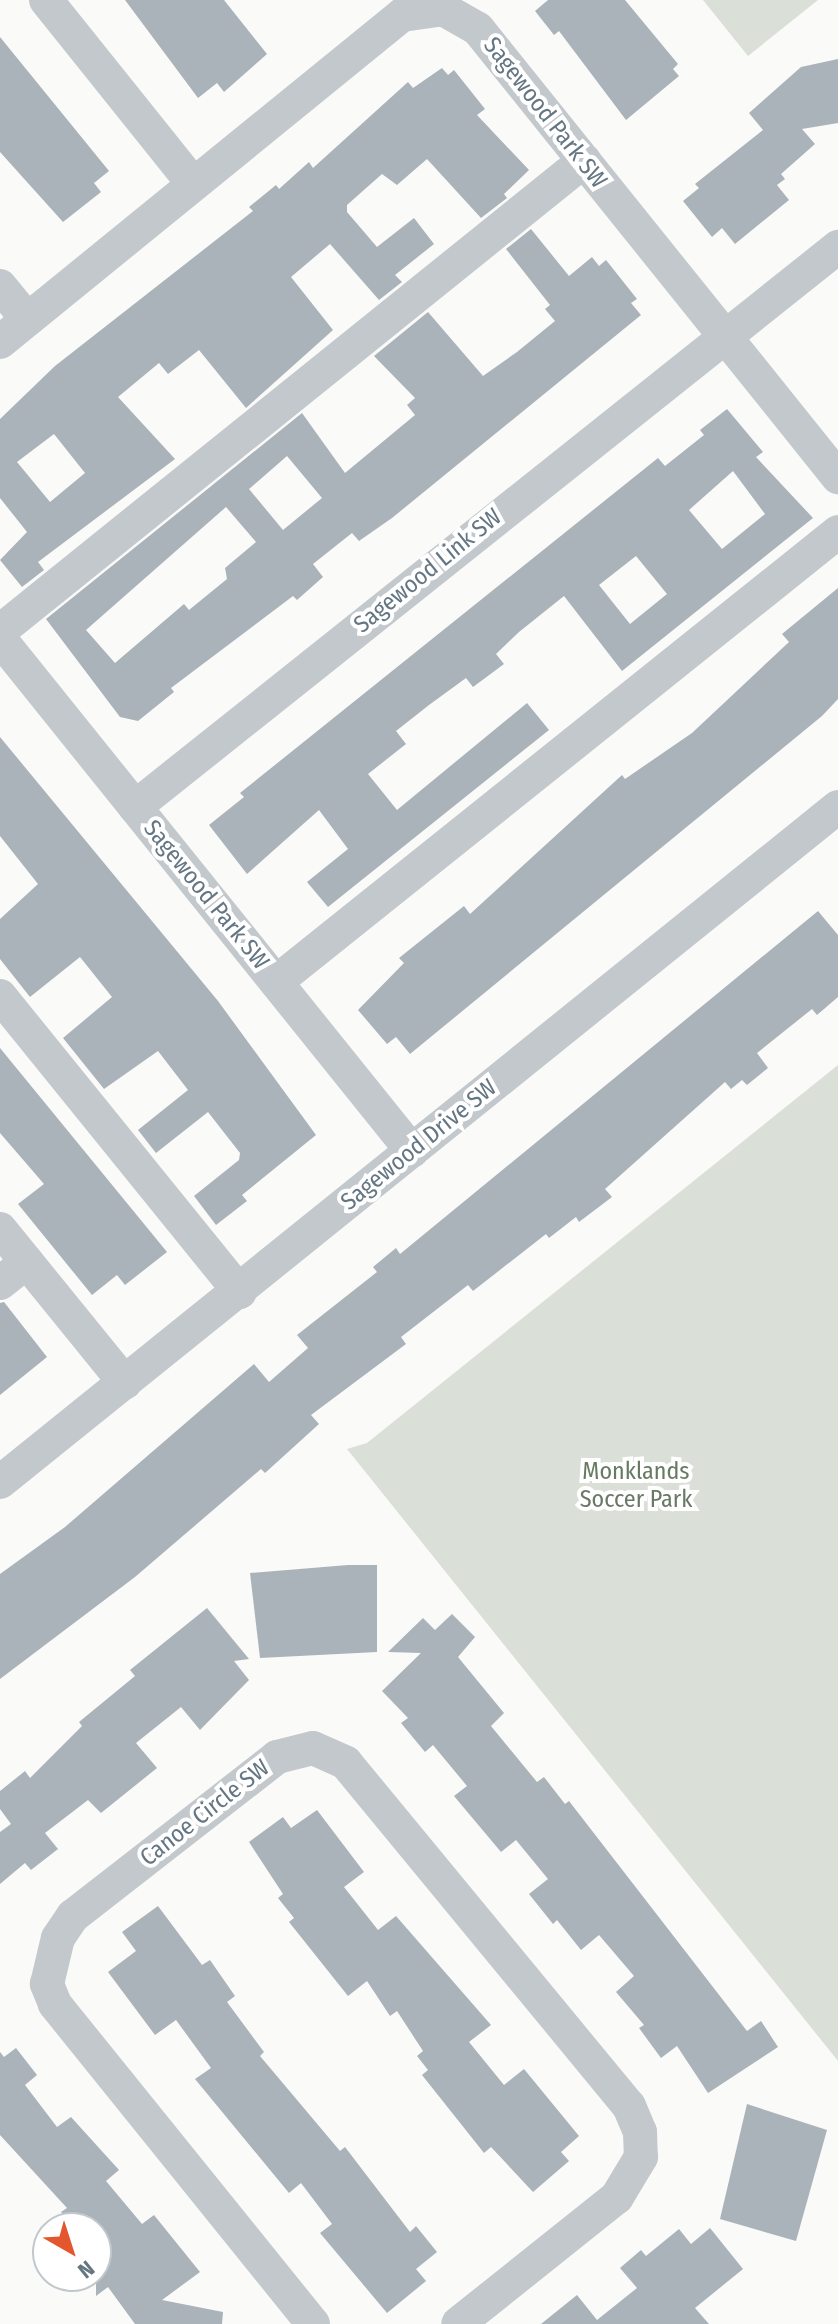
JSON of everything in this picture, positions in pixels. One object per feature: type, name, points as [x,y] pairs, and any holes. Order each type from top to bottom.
[{"type":"street","points":[[46,0],[192,182]]},
{"type":"street","name":"Sagewood Park SW","points":[[0,342],[192,182],[402,15],[421,8],[443,9],[478,29],[838,477]]},
{"type":"street","points":[[0,631],[584,161]]},
{"type":"street","name":"Sagewood Link SW","points":[[135,807],[721,335],[838,247]]},
{"type":"street","points":[[0,286],[27,319]]},
{"type":"street","points":[[276,982],[838,532]]},
{"type":"street","name":"Sagewood Park SW","points":[[0,639],[412,1151]]},
{"type":"street","name":"Sagewood Drive SW","points":[[0,1482],[240,1292],[838,807]]},
{"type":"street","points":[[0,996],[240,1292]]},
{"type":"street","points":[[0,1229],[125,1383]]},
{"type":"street","points":[[0,1283],[27,1262]]},
{"type":"street","name":"Canoe Circle SW","points":[[313,2324],[55,2004],[47,1984],[58,1938],[73,1916],[277,1757],[313,1748],[346,1763],[629,2106],[640,2132],[641,2157],[617,2197],[458,2324]]},
{"type":"green space","points":[[703,0],[818,0],[748,56]]},
{"type":"green space","name":"Monklands Soccer Park","points":[[838,1065],[838,2061],[347,1449],[367,1443]]},
{"type":"building","points":[[125,0],[224,0],[267,54],[224,92],[217,83],[198,98]]},
{"type":"building","points":[[548,0],[625,0],[678,64],[673,69],[679,76],[626,120],[559,31],[554,35],[535,11]]},
{"type":"building","points":[[0,37],[109,171],[94,183],[101,192],[63,222],[0,152]]},
{"type":"building","points":[[838,59],[838,123],[802,129],[815,144],[781,174],[785,179],[777,185],[789,200],[735,244],[722,228],[712,237],[683,201],[699,188],[695,184],[763,130],[749,113],[801,67]]},
{"type":"building","points":[[442,68],[448,75],[454,70],[485,109],[477,115],[529,170],[504,194],[507,198],[481,218],[427,159],[397,185],[382,174],[347,205],[347,212],[377,247],[414,218],[434,244],[395,275],[402,282],[379,300],[330,244],[291,277],[333,330],[246,408],[199,350],[168,374],[159,363],[118,397],[175,459],[38,562],[44,570],[22,587],[0,560],[27,532],[0,498],[0,419],[55,366],[253,211],[249,207],[276,185],[279,189],[309,162],[313,168],[408,82],[413,88]],"holes":[[[54,434],[85,473],[50,502],[17,462]]]},
{"type":"building","points":[[531,229],[569,276],[592,257],[599,266],[606,260],[637,299],[631,303],[641,315],[392,518],[359,541],[352,533],[313,564],[323,577],[297,600],[293,596],[171,688],[174,692],[138,721],[120,717],[46,619],[302,413],[345,473],[415,415],[407,405],[415,398],[374,356],[428,312],[483,376],[517,352],[555,321],[545,309],[550,305],[506,249]],"holes":[[[287,456],[322,498],[283,530],[249,489]],[[226,507],[256,542],[225,568],[227,579],[189,610],[184,604],[115,663],[86,630]]]},
{"type":"building","points":[[727,409],[763,452],[756,457],[813,518],[622,671],[564,596],[519,632],[496,654],[504,664],[473,687],[466,678],[396,731],[406,744],[368,774],[397,810],[527,703],[549,730],[328,907],[307,882],[348,849],[319,810],[247,874],[209,825],[244,797],[240,793],[658,458],[665,466],[704,435],[700,430]],"holes":[[[733,471],[765,514],[722,549],[689,510]],[[636,556],[667,594],[630,624],[599,585]]]},
{"type":"building","points":[[838,588],[838,699],[822,716],[410,1054],[396,1037],[387,1044],[358,1010],[404,963],[399,958],[464,906],[470,914],[622,775],[625,779],[692,733],[789,642],[782,634]]},
{"type":"building","points":[[0,737],[218,1001],[316,1135],[242,1195],[247,1201],[216,1225],[194,1196],[239,1160],[240,1153],[208,1112],[156,1153],[138,1130],[188,1090],[158,1051],[104,1089],[63,1038],[112,997],[80,957],[30,997],[0,959],[0,919],[38,884],[0,836]]},
{"type":"building","points":[[818,911],[838,935],[838,997],[817,1015],[812,1009],[757,1053],[768,1068],[747,1085],[742,1080],[731,1089],[725,1082],[605,1189],[612,1197],[579,1222],[576,1217],[549,1238],[546,1234],[473,1291],[468,1285],[401,1337],[406,1344],[311,1415],[319,1424],[265,1473],[261,1469],[135,1577],[0,1679],[0,1574],[65,1527],[254,1364],[269,1382],[308,1348],[297,1335],[377,1272],[373,1267],[396,1248],[400,1254]]},
{"type":"building","points":[[0,1048],[167,1252],[125,1285],[117,1275],[92,1295],[18,1204],[44,1184],[0,1133]]},
{"type":"building","points":[[4,1302],[47,1357],[0,1395],[0,1303]]},
{"type":"building","points":[[377,1565],[377,1652],[260,1658],[250,1573]]},
{"type":"building","points":[[207,1608],[249,1659],[234,1661],[249,1680],[200,1730],[181,1707],[136,1743],[157,1768],[101,1813],[88,1800],[45,1833],[58,1849],[31,1870],[25,1863],[0,1884],[0,1832],[11,1824],[0,1809],[0,1791],[25,1771],[30,1778],[82,1726],[79,1722],[135,1676],[130,1670]]},
{"type":"building","points":[[452,1614],[475,1637],[458,1657],[504,1713],[491,1726],[537,1782],[544,1777],[565,1804],[569,1801],[747,2031],[761,2021],[778,2047],[708,2093],[677,2046],[661,2058],[639,2028],[644,2025],[616,1992],[634,1976],[599,1935],[581,1950],[557,1920],[553,1924],[529,1894],[548,1879],[516,1840],[501,1852],[454,1796],[467,1786],[433,1745],[425,1752],[401,1723],[408,1718],[382,1691],[421,1653],[388,1652],[423,1618],[435,1630]]},
{"type":"building","points":[[317,1810],[364,1872],[344,1887],[378,1930],[396,1916],[491,2025],[469,2042],[504,2085],[524,2069],[579,2136],[561,2152],[569,2161],[533,2192],[491,2147],[484,2153],[422,2075],[428,2070],[417,2056],[423,2051],[397,2011],[390,2016],[367,1981],[348,1996],[289,1922],[294,1918],[278,1898],[283,1894],[249,1842],[283,1817],[291,1828]]},
{"type":"building","points":[[158,1906],[202,1965],[210,1960],[235,1996],[227,2002],[264,2052],[260,2056],[340,2151],[345,2147],[410,2232],[416,2226],[437,2252],[416,2269],[426,2281],[387,2313],[320,2233],[332,2224],[301,2183],[289,2193],[195,2079],[211,2068],[176,2020],[155,2035],[108,1972],[136,1951],[122,1932]]},
{"type":"building","points":[[16,2048],[37,2075],[25,2085],[57,2127],[71,2117],[119,2170],[106,2181],[142,2224],[154,2215],[200,2272],[162,2300],[223,2312],[222,2324],[135,2324],[112,2292],[112,2212],[61,2212],[67,2208],[0,2135],[0,2052],[4,2057]]},
{"type":"building","points":[[747,2104],[827,2130],[796,2241],[720,2219]]},
{"type":"building","points":[[710,2228],[743,2269],[695,2308],[709,2324],[541,2324],[577,2295],[597,2320],[637,2288],[620,2268],[641,2250],[646,2256],[679,2229],[691,2244]]}]
